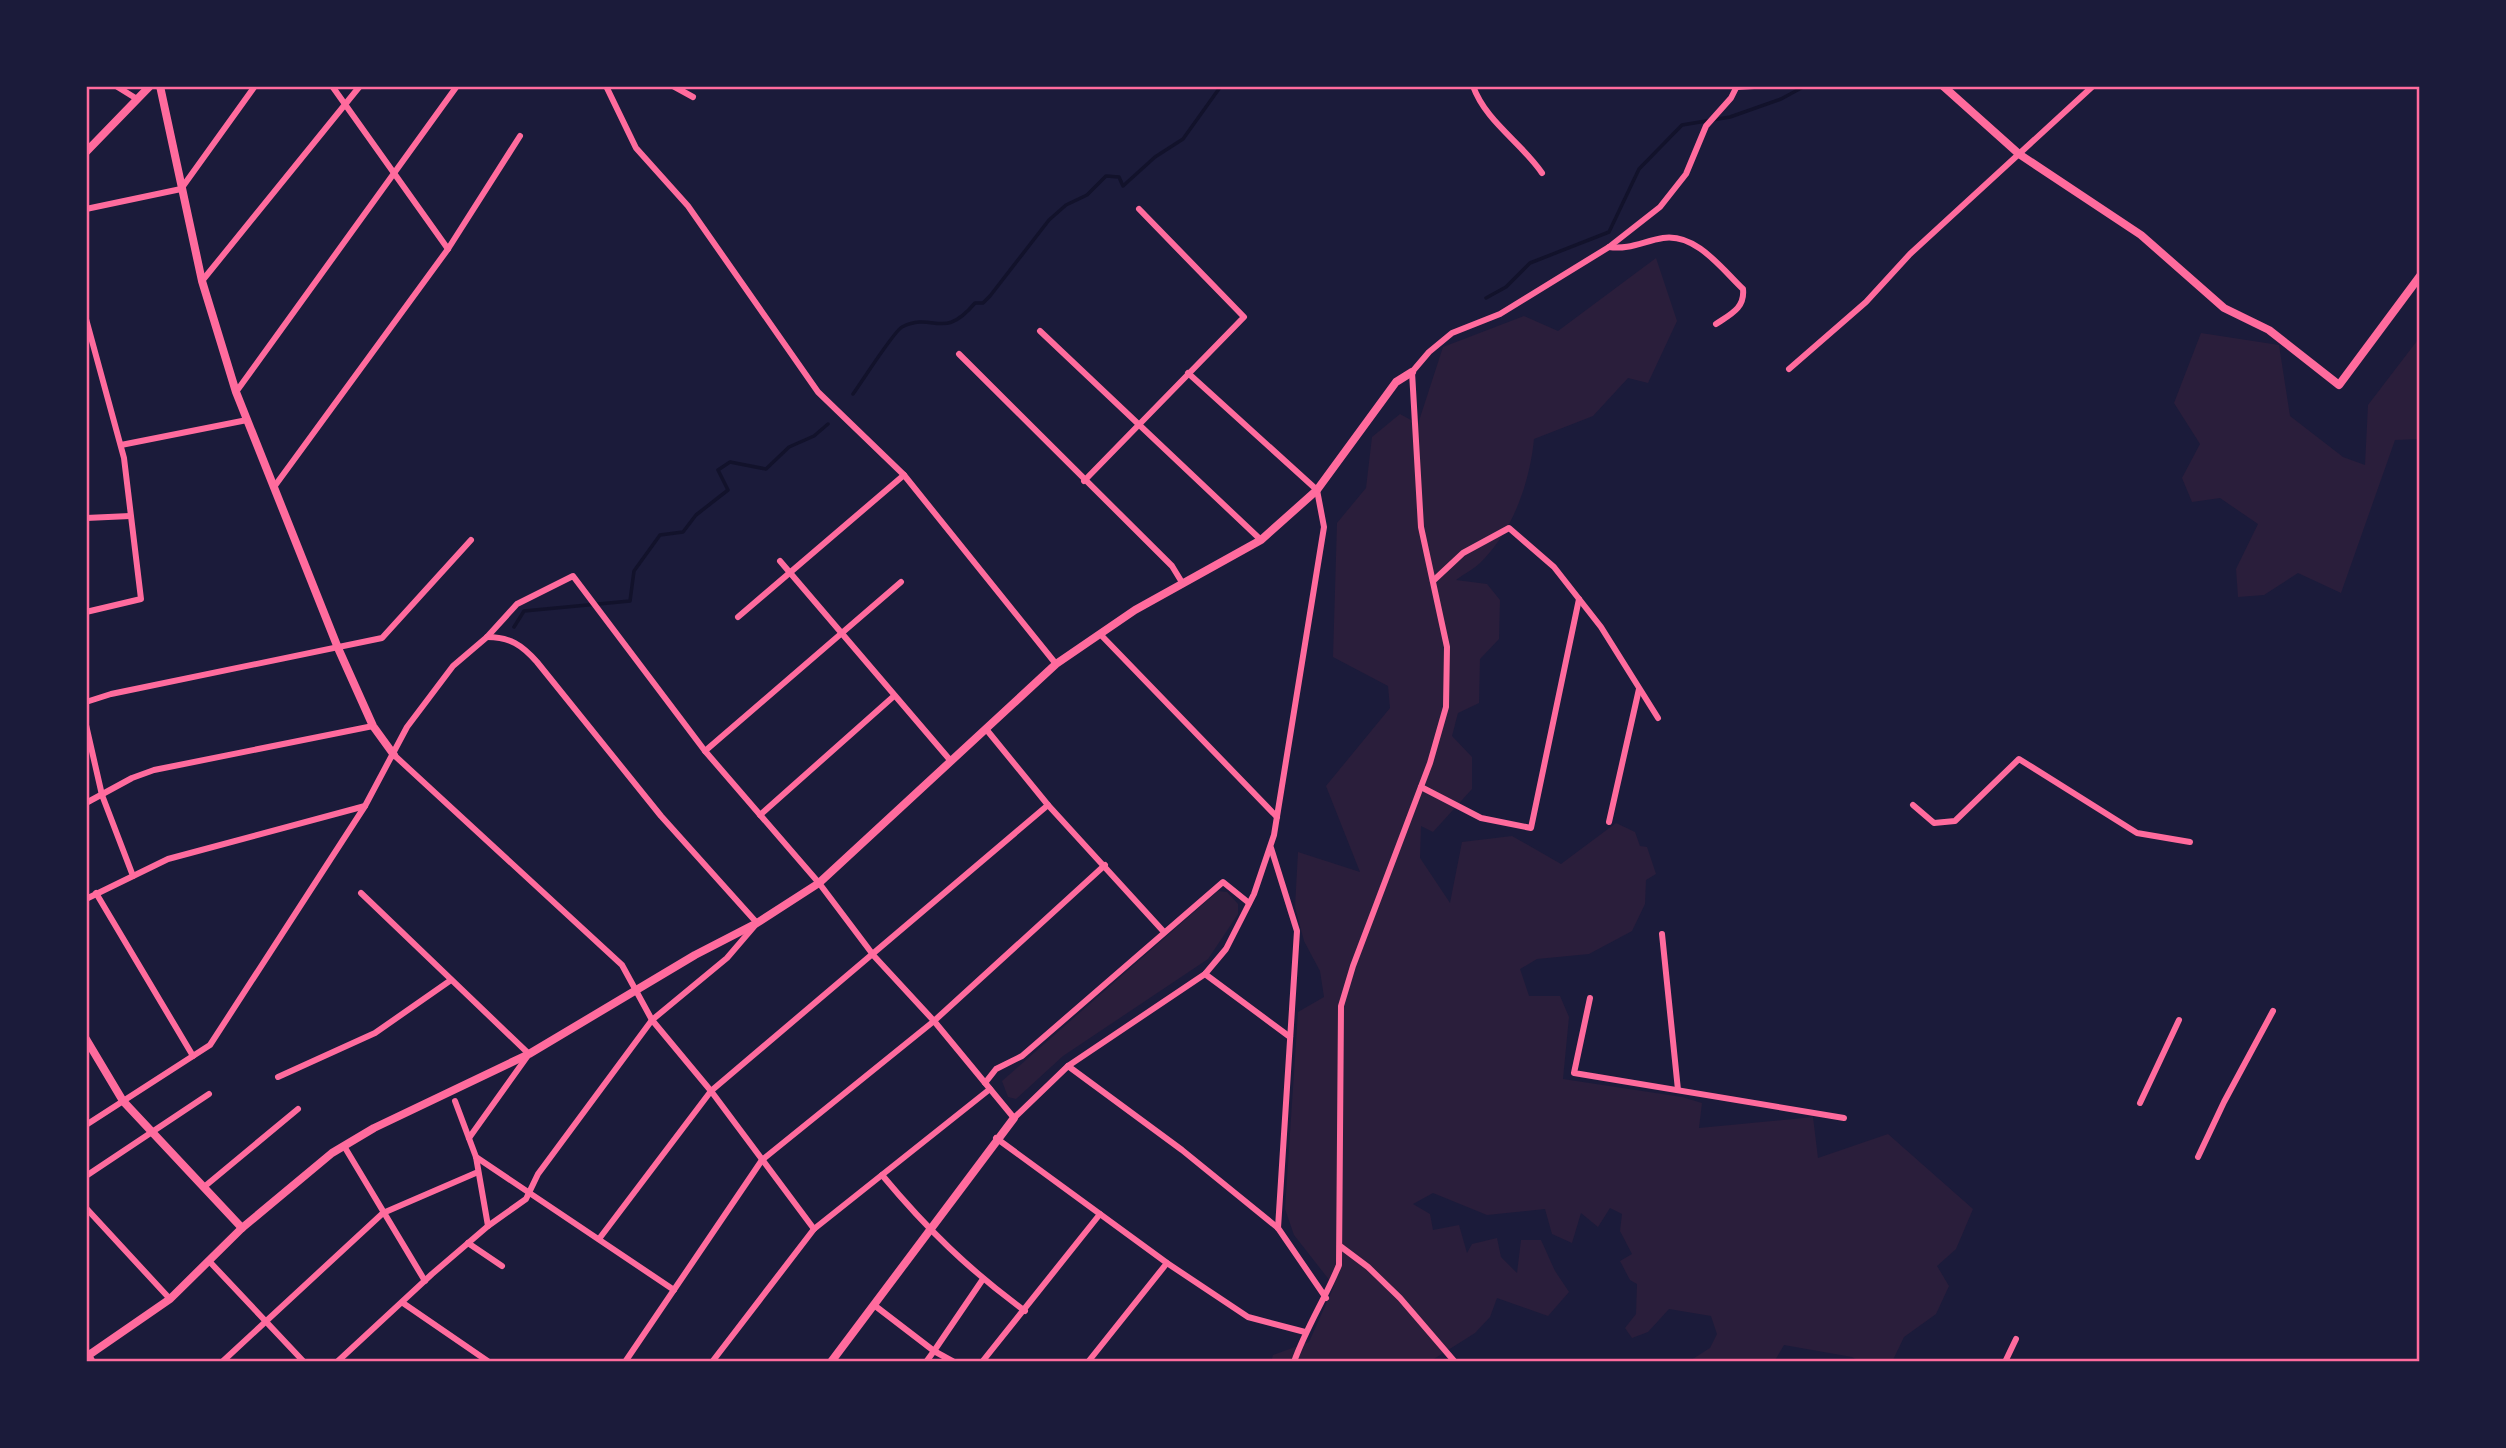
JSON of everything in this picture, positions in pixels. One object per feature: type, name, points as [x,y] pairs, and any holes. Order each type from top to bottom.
[{"type":"street","points":[[116,86],[136,99]]},
{"type":"street","points":[[86,152],[150,86]]},
{"type":"street","points":[[160,86],[202,281],[236,392],[338,648],[373,726],[394,755],[622,965],[652,1020],[711,1091],[814,1229]]},
{"type":"street","points":[[86,209],[181,189],[255,86]]},
{"type":"street","points":[[332,86],[448,249]]},
{"type":"street","points":[[202,281],[360,86]]},
{"type":"street","points":[[236,392],[457,86]]},
{"type":"street","points":[[606,86],[636,148],[688,206],[818,392],[904,475],[1056,664]]},
{"type":"street","points":[[673,86],[693,97]]},
{"type":"street","points":[[1473,86],[1483,109],[1531,157],[1542,173]]},
{"type":"street","points":[[89,1356],[170,1299],[242,1228],[344,1146],[374,1128],[529,1054],[757,923],[819,883],[1056,664],[1100,634],[1261,540],[1317,490],[1396,382],[1412,372],[1429,352],[1452,333],[1500,314],[1609,247],[1660,207],[1686,174],[1706,126],[1731,98],[1737,86],[1754,86]]},
{"type":"street","points":[[1943,86],[2019,154],[2141,235],[2224,308],[2269,330],[2339,385],[2420,276]]},
{"type":"street","points":[[1789,369],[1866,302],[1910,254],[2093,86]]},
{"type":"street","points":[[274,487],[448,249],[520,136]]},
{"type":"street","points":[[1084,481],[1244,317],[1139,209]]},
{"type":"street","points":[[1609,247],[1623,249],[1665,237],[1686,240],[1705,253],[1743,289],[1744,300],[1738,309],[1716,324]]},
{"type":"street","points":[[86,319],[121,444],[141,599],[86,611]]},
{"type":"street","points":[[1040,331],[1261,540]]},
{"type":"street","points":[[959,354],[1172,566],[1183,584]]},
{"type":"street","points":[[1294,1362],[1305,1332],[1326,1298],[1339,1265],[1341,1006],[1353,966],[1421,788],[1446,707],[1447,647],[1422,527],[1412,372]]},
{"type":"street","points":[[831,1362],[996,1138],[1014,1118],[1068,1066],[1205,974],[1226,949],[1249,903],[1271,846],[1324,527],[1317,490],[1188,373]]},
{"type":"street","points":[[121,444],[247,420]]},
{"type":"street","points":[[738,617],[904,475]]},
{"type":"street","points":[[86,518],[130,516]]},
{"type":"street","points":[[1433,581],[1464,553],[1509,528],[1554,567],[1579,599],[1658,718]]},
{"type":"street","points":[[86,702],[111,694],[382,638],[471,540]]},
{"type":"street","points":[[780,561],[950,760]]},
{"type":"street","points":[[86,1125],[210,1045],[365,807],[407,727],[453,666],[487,637],[517,604],[572,576],[705,751],[819,883],[874,956],[934,1020],[1014,1118]]},
{"type":"street","points":[[705,751],[844,634],[901,582]]},
{"type":"street","points":[[1421,788],[1481,818],[1531,828],[1579,599]]},
{"type":"street","points":[[1100,634],[1277,817]]},
{"type":"street","points":[[487,637],[502,637],[522,645],[645,796],[757,923]]},
{"type":"street","points":[[1609,822],[1639,689]]},
{"type":"street","points":[[760,815],[894,696]]},
{"type":"street","points":[[86,725],[102,795],[133,876]]},
{"type":"street","points":[[86,803],[132,778],[154,770],[373,726]]},
{"type":"street","points":[[986,729],[1048,805],[1164,932]]},
{"type":"street","points":[[1913,805],[1934,823],[1955,821],[2019,759],[2137,833],[2190,842]]},
{"type":"street","points":[[599,1239],[711,1091],[874,956],[1048,805]]},
{"type":"street","points":[[86,898],[169,859],[365,807]]},
{"type":"street","points":[[1271,846],[1297,932],[1278,1228]]},
{"type":"street","points":[[625,1362],[762,1160],[934,1020],[1105,865]]},
{"type":"street","points":[[712,1362],[814,1229],[987,1086],[996,1069],[1022,1056],[1223,882],[1249,903]]},
{"type":"street","points":[[96,893],[193,1056]]},
{"type":"street","points":[[361,893],[529,1054]]},
{"type":"street","points":[[337,1362],[468,1243],[528,1196],[538,1174],[652,1020],[727,958],[757,923]]},
{"type":"street","points":[[1662,934],[1678,1090]]},
{"type":"street","points":[[1205,974],[1290,1037]]},
{"type":"street","points":[[278,1077],[375,1033],[451,980]]},
{"type":"street","points":[[1590,998],[1574,1073],[1844,1118]]},
{"type":"street","points":[[2198,1157],[2224,1102],[2273,1012]]},
{"type":"street","points":[[2140,1103],[2179,1020]]},
{"type":"street","points":[[86,1039],[123,1101],[242,1228]]},
{"type":"street","points":[[469,1138],[529,1054]]},
{"type":"street","points":[[1068,1066],[1182,1150],[1278,1228],[1326,1298]]},
{"type":"street","points":[[86,1176],[209,1094]]},
{"type":"street","points":[[455,1101],[476,1157],[488,1226]]},
{"type":"street","points":[[204,1187],[298,1109]]},
{"type":"street","points":[[996,1138],[1167,1263],[1248,1317],[1305,1332]]},
{"type":"street","points":[[344,1146],[425,1281]]},
{"type":"street","points":[[476,1157],[528,1196],[599,1239],[674,1290]]},
{"type":"street","points":[[222,1362],[383,1213],[478,1172]]},
{"type":"street","points":[[882,1175],[928,1230],[983,1279],[1025,1311]]},
{"type":"street","points":[[86,1208],[170,1299]]},
{"type":"street","points":[[982,1362],[1100,1214]]},
{"type":"street","points":[[468,1243],[502,1266]]},
{"type":"street","points":[[1340,1246],[1368,1267],[1400,1298],[1455,1362]]},
{"type":"street","points":[[209,1261],[304,1362]]},
{"type":"street","points":[[1088,1362],[1167,1263]]},
{"type":"street","points":[[926,1362],[983,1279]]},
{"type":"street","points":[[403,1303],[489,1362]]},
{"type":"street","points":[[874,1305],[934,1351],[954,1362]]},
{"type":"street","points":[[2005,1362],[2015,1339]]},
{"type":"street","points":[[343,1357],[351,1362]]},
{"type":"shaded area","points":[[1656,258],[1677,321],[1648,383],[1628,378],[1593,416],[1534,439],[1529,471],[1512,519],[1483,560],[1456,580],[1487,584],[1500,600],[1499,639],[1480,659],[1479,703],[1458,713],[1452,736],[1472,757],[1472,789],[1433,832],[1421,826],[1420,858],[1450,903],[1462,842],[1512,836],[1561,864],[1616,823],[1635,832],[1640,846],[1647,847],[1656,874],[1646,880],[1645,904],[1632,931],[1589,954],[1537,959],[1520,969],[1529,996],[1560,996],[1569,1017],[1563,1079],[1682,1097],[1702,1103],[1699,1128],[1813,1117],[1818,1158],[1888,1134],[1973,1209],[1956,1249],[1937,1266],[1949,1286],[1936,1314],[1904,1337],[1892,1362],[1860,1362],[1852,1357],[1784,1345],[1774,1362],[1688,1362],[1710,1348],[1717,1334],[1711,1316],[1669,1309],[1648,1332],[1632,1338],[1625,1328],[1636,1314],[1637,1284],[1630,1280],[1620,1261],[1632,1254],[1620,1231],[1622,1214],[1610,1208],[1598,1227],[1581,1213],[1572,1243],[1552,1234],[1545,1209],[1487,1215],[1433,1193],[1413,1204],[1430,1214],[1433,1230],[1459,1225],[1467,1253],[1472,1244],[1497,1238],[1501,1257],[1517,1273],[1521,1240],[1541,1240],[1555,1271],[1569,1292],[1548,1316],[1497,1298],[1490,1317],[1475,1333],[1429,1362],[1271,1362],[1273,1355],[1309,1342],[1334,1286],[1294,1235],[1285,1209],[1298,1012],[1324,997],[1320,971],[1304,941],[1295,907],[1298,852],[1360,872],[1326,786],[1390,708],[1388,686],[1333,657],[1337,523],[1366,488],[1372,437],[1400,414],[1418,424],[1443,347],[1524,316],[1558,331]]},
{"type":"shaded area","points":[[2201,333],[2279,345],[2290,416],[2343,457],[2365,465],[2368,405],[2420,337],[2420,439],[2395,440],[2341,593],[2298,573],[2264,595],[2238,597],[2236,569],[2258,524],[2220,498],[2192,502],[2182,478],[2200,444],[2174,403]]},
{"type":"shaded area","points":[[1218,891],[1227,892],[1238,904],[1238,914],[1208,959],[1063,1056],[1016,1099],[1008,1097],[1002,1081]]},
{"type":"waterway","points":[[853,394],[902,327],[923,322],[946,324],[964,315],[975,303],[983,303],[1049,220],[1066,205],[1087,195],[1106,176],[1119,177],[1123,186],[1155,157],[1183,139],[1221,86]]},
{"type":"waterway","points":[[1486,298],[1506,287],[1530,263],[1609,232],[1639,169],[1682,125],[1730,117],[1781,99],[1805,86]]},
{"type":"waterway","points":[[514,627],[524,611],[630,601],[634,571],[660,535],[683,532],[696,515],[728,490],[718,470],[730,462],[766,469],[789,447],[814,436],[828,424]]}]
